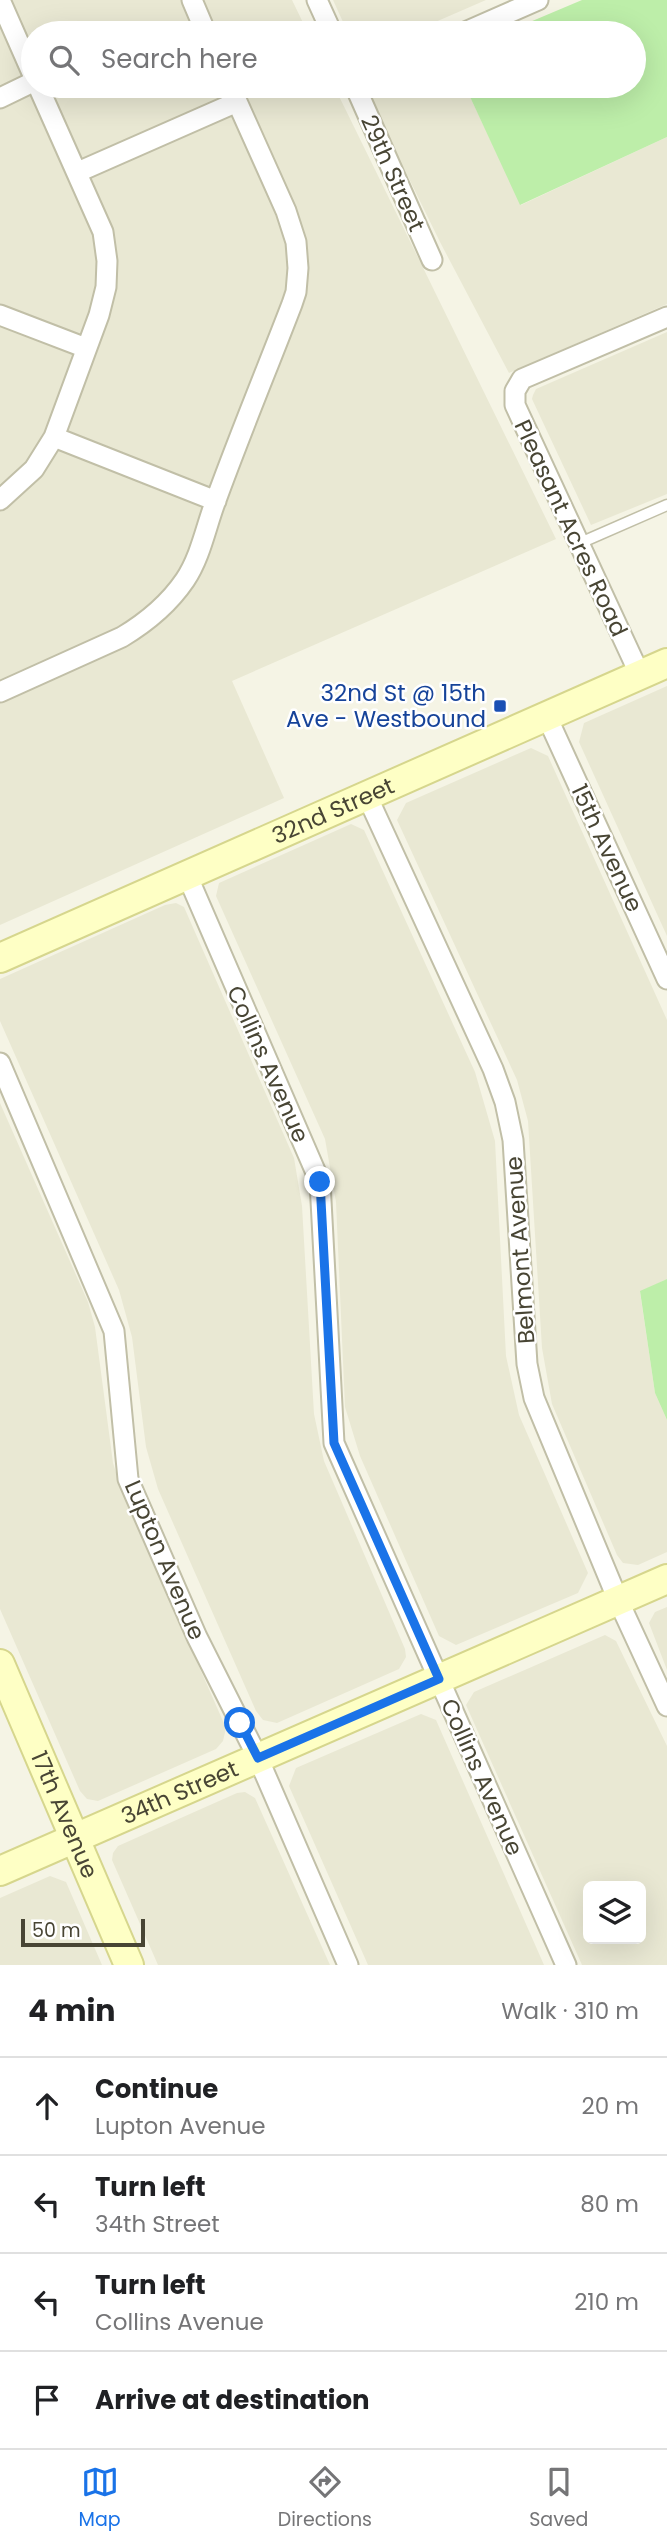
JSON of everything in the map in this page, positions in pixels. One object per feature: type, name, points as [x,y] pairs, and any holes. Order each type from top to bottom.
[{"type":"street","points":[[0,0],[21,48]]},
{"type":"street","points":[[192,0],[201,21]]},
{"type":"street","points":[[317,0],[327,21]]},
{"type":"street","points":[[490,21],[538,0]]},
{"type":"street","points":[[0,98],[21,88]]},
{"type":"street","points":[[0,500],[34,469],[54,437],[106,287],[107,261],[103,232],[44,98]]},
{"type":"street","points":[[78,172],[226,98]]},
{"type":"street","points":[[0,692],[122,637],[157,614],[186,579],[198,554],[216,500],[292,304],[298,268],[296,242],[286,211],[236,98]]},
{"type":"street","name":"29th Street","points":[[360,98],[432,260]]},
{"type":"street","points":[[0,315],[86,348]]},
{"type":"street","name":"Pleasant Acres Road","points":[[640,675],[515,405],[515,391],[522,379],[667,317]]},
{"type":"street","points":[[54,437],[216,500]]},
{"type":"street","name":"32nd Street","points":[[0,958],[667,663]]},
{"type":"street","name":"15th Avenue","points":[[547,717],[667,979]]},
{"type":"street","name":"Belmont Avenue","points":[[367,796],[493,1069],[505,1102],[513,1140],[527,1364],[534,1398],[618,1600],[667,1706]]},
{"type":"street","name":"Collins Avenue","points":[[187,876],[320,1182],[334,1443],[566,1965]]},
{"type":"street","name":"Lupton Avenue","points":[[0,1063],[114,1331],[128,1479],[197,1637],[258,1758],[348,1965]]},
{"type":"street","name":"34th Street","points":[[0,1871],[667,1579]]},
{"type":"street","name":"17th Avenue","points":[[0,1664],[129,1965]]},
{"type":"lane","points":[[580,543],[667,505]]},
{"type":"shaded area","points":[[0,0],[292,0],[302,21],[21,21],[21,98],[340,98],[556,539],[232,681],[284,798],[0,925]]},
{"type":"shaded area","points":[[333,0],[486,0],[438,21],[343,21]]},
{"type":"shaded area","points":[[372,98],[471,98],[521,205],[667,137],[667,304],[509,373],[440,242]]},
{"type":"shaded area","points":[[667,332],[667,494],[591,525],[532,399],[533,395],[536,389]]},
{"type":"shaded area","points":[[667,686],[667,936],[579,742],[584,723]]},
{"type":"shaded area","points":[[531,748],[548,756],[667,1020],[667,1279],[640,1292],[655,1393],[667,1420],[667,1552],[638,1565],[623,1563],[617,1555],[552,1404],[542,1348],[528,1121],[517,1080],[397,820],[406,803]]},
{"type":"shaded area","points":[[351,824],[364,830],[475,1072],[495,1141],[506,1356],[519,1415],[588,1573],[578,1593],[456,1645],[439,1636],[360,1456],[345,1407],[336,1202],[325,1139],[216,896],[219,883]]},
{"type":"shaded area","points":[[176,903],[184,907],[294,1158],[302,1206],[314,1414],[324,1461],[405,1649],[406,1657],[399,1669],[277,1723],[263,1720],[256,1711],[158,1489],[146,1447],[132,1337],[119,1290],[0,1021],[0,979],[165,905]]},
{"type":"shaded area","points":[[0,1103],[88,1302],[95,1327],[113,1463],[122,1491],[226,1728],[223,1741],[216,1749],[98,1801],[87,1799],[80,1791],[0,1609]]},
{"type":"shaded area","points":[[667,1607],[667,1670],[649,1623],[655,1612]]},
{"type":"shaded area","points":[[605,1635],[616,1641],[667,1746],[667,1965],[582,1965],[466,1705],[474,1692]]},
{"type":"shaded area","points":[[421,1714],[436,1720],[544,1965],[368,1965],[289,1786],[296,1768]]},
{"type":"shaded area","points":[[245,1792],[255,1798],[330,1965],[158,1965],[112,1860],[113,1853],[118,1846],[237,1793]]},
{"type":"shaded area","points":[[50,1876],[66,1882],[102,1965],[0,1965],[0,1898]]},
{"type":"green space","points":[[582,0],[667,0],[667,137],[520,205],[471,98],[646,98],[646,21],[532,21]]},
{"type":"green space","points":[[667,1279],[667,1420],[655,1393],[640,1291]]},
{"type":"place","name":"32nd St @ 15th Ave - Westbound","points":[[500,706]]},
{"type":"route","points":[[240,1723],[258,1758],[439,1679],[334,1443],[320,1182]]}]
